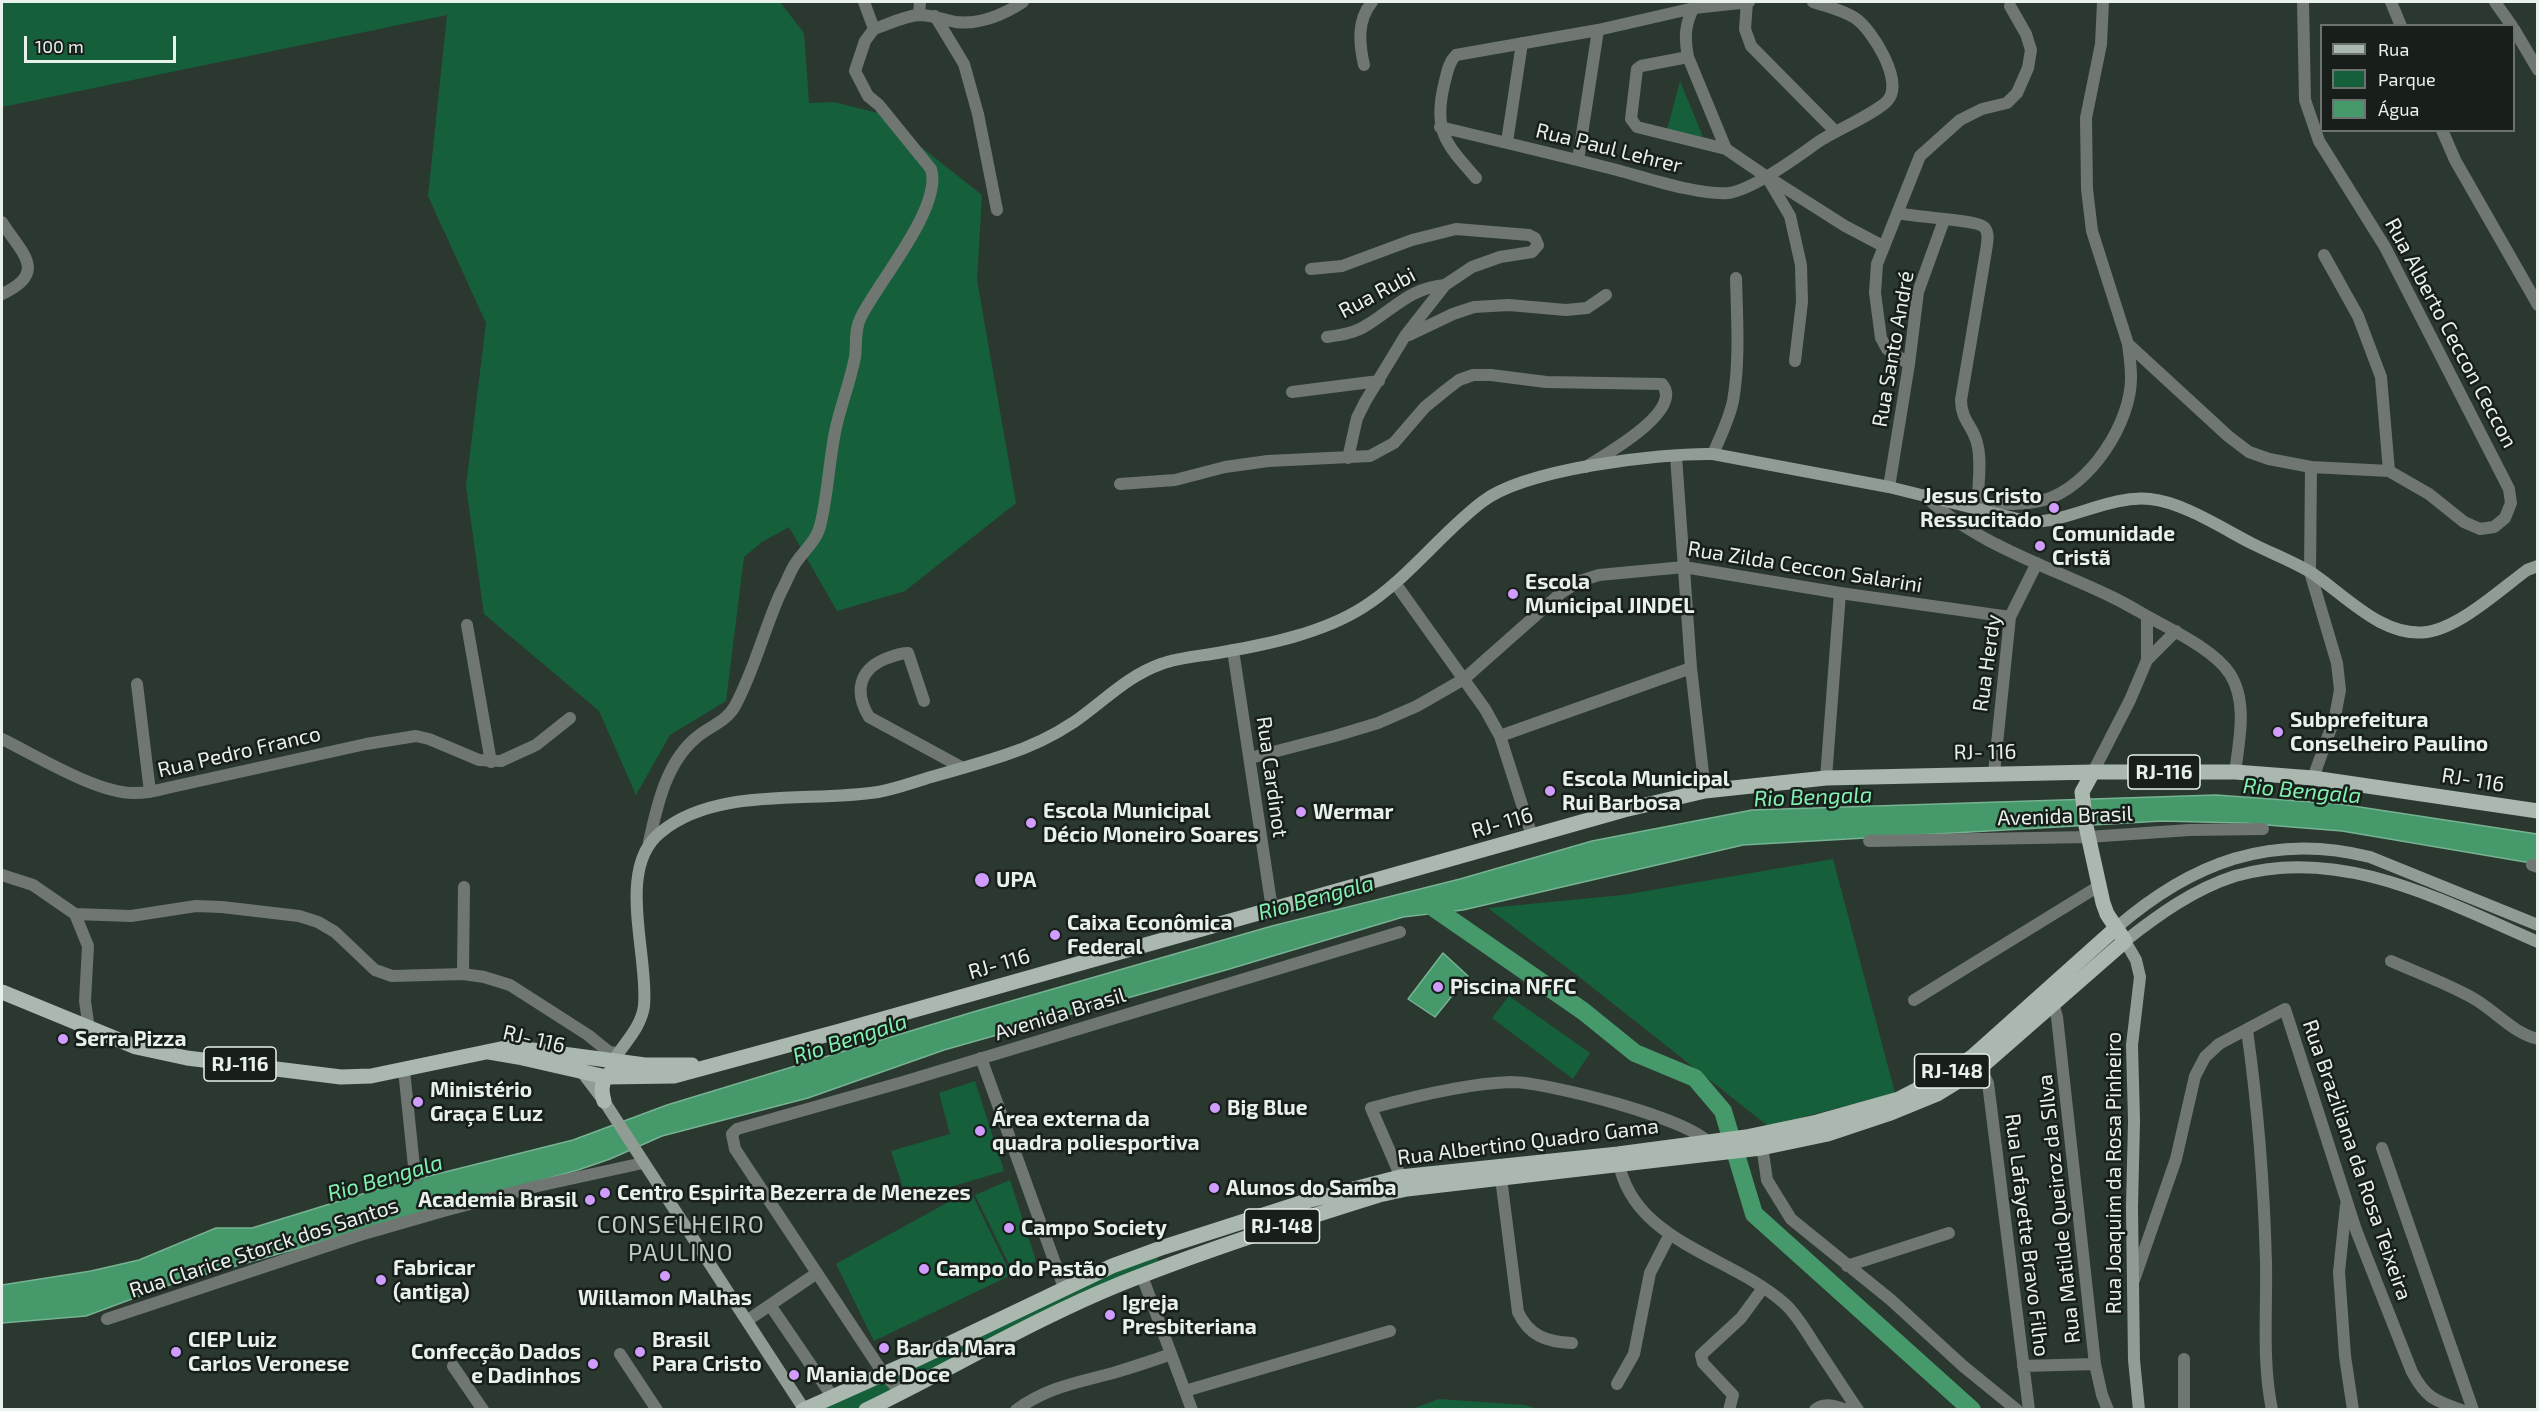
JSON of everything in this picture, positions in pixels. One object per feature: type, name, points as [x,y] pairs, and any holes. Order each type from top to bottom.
[{"type":"main road","name":"RJ- 116","points":[[489,1052],[510,1047],[554,1053],[616,1057],[634,1071],[658,1066],[713,1064],[840,1031],[1624,810],[1705,791],[1755,784],[1826,778],[1994,772],[2235,772],[2313,778],[2538,811]]},
{"type":"main road","points":[[2093,772],[2082,792],[2087,831],[2099,886],[2108,914],[2120,935]]},
{"type":"main road","name":"RJ-148","points":[[1754,1142],[1828,1134],[1888,1114],[1937,1094],[2052,997],[2120,935]]},
{"type":"main road","name":"RJ-116","points":[[2,992],[136,1047],[187,1058],[341,1077],[370,1076],[489,1052]]},
{"type":"main road","name":"RJ- 116","points":[[489,1052],[518,1056],[606,1077]]},
{"type":"main road","points":[[554,1053],[569,1059],[582,1072]]},
{"type":"main road","points":[[620,1066],[634,1071],[620,1084],[607,1105],[601,1089],[606,1077],[620,1066]]},
{"type":"main road","name":"Rua Albertino Quadro Gama","points":[[804,1409],[1112,1266],[1307,1201],[1404,1183],[1754,1142]]},
{"type":"main road","name":"Rua Albertino Quadro Gama","points":[[866,1410],[1063,1310],[1170,1264],[1404,1183],[1501,1178],[1619,1159]]},
{"type":"main road","points":[[1164,1247],[1170,1264]]},
{"type":"street","points":[[864,2],[874,29]]},
{"type":"street","points":[[919,15],[920,2]]},
{"type":"street","points":[[1364,65],[1360,32],[1364,15],[1372,2]]},
{"type":"street","points":[[1476,178],[1456,156],[1440,127],[1439,111],[1449,64],[1456,55],[1598,30],[1695,5],[1748,2],[1745,29],[1751,46],[1835,131]]},
{"type":"street","name":"Rua Paul Lehrer","points":[[1440,127],[1684,187],[1728,193],[1742,189],[1888,101],[1892,95],[1893,82],[1875,37],[1853,16],[1813,2]]},
{"type":"street","points":[[1924,495],[2019,505],[2046,500],[2072,485],[2100,458],[2122,420],[2132,377],[2128,344],[2092,231],[2087,189],[2086,118],[2101,44],[2103,2]]},
{"type":"street","name":"Rua Alberto Ceccon Ceccon","points":[[2128,344],[2228,436],[2249,452],[2269,459],[2311,467],[2390,471],[2429,494],[2464,522],[2480,529],[2494,526],[2505,518],[2511,503],[2509,489],[2385,247],[2319,141],[2312,125],[2305,100],[2303,2]]},
{"type":"street","points":[[2391,2],[2400,24]]},
{"type":"street","points":[[2495,2],[2510,24]]},
{"type":"street","points":[[2,875],[33,885],[75,914],[131,916],[213,907],[299,916],[318,922],[335,932],[375,970],[392,975],[463,974],[484,977],[510,985],[588,1035],[616,1057],[630,1040],[644,1010],[636,893],[640,867],[649,842],[657,807],[671,770],[683,751],[697,736],[724,719],[733,709],[762,646],[780,595],[795,565],[818,536],[835,430],[855,357],[857,325],[919,220],[933,190],[934,179],[925,159],[879,105],[868,96],[855,71],[865,42],[874,29],[919,15],[935,16],[954,22],[978,21],[1002,14],[1018,5]]},
{"type":"street","points":[[1695,5],[1686,26],[1685,42],[1688,57],[1726,149]]},
{"type":"street","points":[[1909,364],[1887,349],[1881,338],[1877,322],[1875,293],[1877,264],[1920,156],[1960,120],[1982,109],[2007,103],[2018,93],[2028,68],[2031,50],[2010,6]]},
{"type":"street","points":[[935,16],[964,64],[978,114],[998,210]]},
{"type":"street","points":[[1578,160],[1598,30]]},
{"type":"street","points":[[2515,32],[2538,70]]},
{"type":"street","points":[[1507,142],[1522,43]]},
{"type":"street","points":[[1688,57],[1636,69],[1631,119],[1638,127],[1726,149],[1845,226],[1883,246]]},
{"type":"street","points":[[2443,132],[2455,160],[2538,305]]},
{"type":"street","points":[[1766,176],[1790,216],[1801,265],[1802,302],[1795,361]]},
{"type":"street","points":[[1898,213],[1978,224],[1984,227],[1988,236],[1961,400],[1964,419],[1977,441],[1978,500]]},
{"type":"street","name":"Rua Santo André","points":[[1890,487],[1920,282],[1944,220]]},
{"type":"street","points":[[2,222],[29,264],[22,283],[2,294]]},
{"type":"street","points":[[1311,269],[1342,266],[1412,240],[1456,229],[1524,234],[1533,236],[1538,241],[1535,251],[1500,257],[1472,267],[1445,285],[1405,336],[1357,418],[1348,458]]},
{"type":"street","points":[[2324,255],[2358,316],[2381,377],[2390,471]]},
{"type":"street","points":[[1713,454],[1726,424],[1737,368],[1736,278]]},
{"type":"street","name":"Rua Rubi","points":[[1327,337],[1366,326],[1420,289],[1445,285]]},
{"type":"street","points":[[1405,336],[1474,307],[1509,305],[1566,310],[1587,308],[1606,295]]},
{"type":"street","points":[[1120,484],[1174,480],[1225,466],[1268,461],[1370,456],[1394,442],[1425,406],[1459,380],[1473,375],[1546,382],[1662,384],[1667,391],[1667,397],[1660,412],[1646,427],[1585,468]]},
{"type":"street","points":[[1292,392],[1379,381]]},
{"type":"street","points":[[649,842],[683,818],[719,806],[764,800],[845,797],[882,792],[1043,741],[1074,722],[1137,674],[1164,663],[1233,650],[1301,634],[1331,624],[1362,608],[1395,584],[1450,530],[1498,492],[1539,477],[1585,468],[1676,456],[1713,454],[1890,487],[2030,522],[2053,520],[2115,503],[2150,499],[2180,508],[2310,572],[2373,617],[2403,632],[2428,632],[2455,622],[2527,570],[2538,566]]},
{"type":"street","points":[[1676,456],[1691,668],[1705,791]]},
{"type":"street","points":[[2311,467],[2310,572],[2337,663],[2340,690],[2336,717],[2313,778]]},
{"type":"street","points":[[1924,495],[1954,522],[2113,598],[2176,632],[2217,660],[2231,674],[2239,695],[2241,726],[2235,772]]},
{"type":"street","name":"Rua Herdy","points":[[1994,772],[2010,617],[2037,563]]},
{"type":"street","name":"Rua Zilda Ceccon Salarini","points":[[1250,758],[1378,723],[1417,706],[1464,679],[1533,616],[1580,581],[1599,575],[1683,567],[1840,593],[2010,617]]},
{"type":"street","points":[[1395,584],[1464,679],[1500,736],[1532,836]]},
{"type":"street","points":[[1826,778],[1840,593]]},
{"type":"street","points":[[2093,772],[2130,700],[2146,660],[2147,617]]},
{"type":"street","points":[[467,625],[491,762],[515,756],[536,745],[570,718]]},
{"type":"street","points":[[2146,660],[2176,632]]},
{"type":"street","name":"Rua Cardinot","points":[[1233,650],[1272,909]]},
{"type":"street","points":[[924,701],[908,653],[872,665],[862,678],[862,694],[869,717],[963,768]]},
{"type":"street","points":[[1500,736],[1691,668]]},
{"type":"street","points":[[137,684],[150,792]]},
{"type":"street","name":"Rua Pedro Franco","points":[[2,739],[93,783],[124,792],[150,792],[366,744],[416,736],[429,739],[479,760],[491,762]]},
{"type":"street","name":"Avenida Brasil","points":[[1869,841],[2087,831],[2263,829]]},
{"type":"street","name":"RJ-148","points":[[2120,935],[2160,895],[2205,868],[2256,852],[2310,848],[2343,850],[2370,857],[2538,925]]},
{"type":"street","name":"RJ-148","points":[[2120,935],[2195,893],[2235,876],[2300,867],[2332,868],[2369,875],[2402,885],[2538,942]]},
{"type":"street","points":[[1914,1000],[2099,886]]},
{"type":"street","points":[[463,974],[464,887]]},
{"type":"street","points":[[75,914],[88,946],[85,1001],[89,1029]]},
{"type":"street","name":"Avenida Brasil","points":[[817,1273],[735,1149],[732,1134],[737,1129],[1400,932]]},
{"type":"street","name":"Rua Joaquim da Rosa Pinheiro","points":[[2120,935],[2136,960],[2140,977],[2132,1045],[2134,1360],[2139,1410]]},
{"type":"street","points":[[2391,961],[2472,997],[2510,1026],[2529,1037],[2538,1039]]},
{"type":"street","name":"Rua Matilde Queiroz da SIlva","points":[[2052,997],[2095,1364],[2108,1410]]},
{"type":"street","name":"Rua Braziliana da Rosa Teixeira","points":[[2133,1284],[2176,1159],[2195,1076],[2205,1057],[2219,1044],[2285,1009],[2347,1200],[2412,1372],[2421,1389],[2434,1400],[2461,1410]]},
{"type":"street","points":[[2247,1030],[2258,1104],[2264,1220],[2266,1372],[2272,1410]]},
{"type":"street","points":[[981,1058],[1064,1288]]},
{"type":"street","name":"Rua Lafayette Bravo Filho","points":[[1977,1062],[1988,1083],[2029,1410]]},
{"type":"street","points":[[404,1070],[415,1176]]},
{"type":"street","points":[[582,1072],[607,1105],[804,1409]]},
{"type":"street","points":[[1404,1183],[1371,1108],[1482,1084],[1512,1082],[1542,1085],[1679,1124],[1720,1146]]},
{"type":"street","points":[[1754,1142],[1767,1180],[1777,1200],[1791,1219],[1892,1300],[1963,1366],[2017,1410]]},
{"type":"street","name":"Rua Braziliana da Rosa Teixeira","points":[[2382,1148],[2473,1410]]},
{"type":"street","name":"Rua Clarice Storck dos Santos","points":[[107,1319],[414,1220],[640,1158]]},
{"type":"street","points":[[1619,1159],[1631,1197],[1643,1213],[1670,1234],[1763,1288],[1785,1304],[1799,1320],[1858,1410]]},
{"type":"street","points":[[1501,1178],[1518,1312],[1523,1323],[1550,1342],[1572,1343]]},
{"type":"street","points":[[2347,1200],[2339,1272],[2345,1356],[2353,1410]]},
{"type":"street","points":[[1847,1266],[1949,1233]]},
{"type":"street","points":[[1617,1384],[1634,1354],[1650,1273],[1670,1234]]},
{"type":"street","points":[[748,1320],[817,1273],[884,1373],[901,1392]]},
{"type":"street","points":[[1142,1276],[1192,1410]]},
{"type":"street","points":[[1729,1410],[1733,1395],[1703,1363],[1701,1355],[1741,1318],[1763,1288]]},
{"type":"street","points":[[770,1305],[832,1396]]},
{"type":"street","points":[[1185,1392],[1390,1330]]},
{"type":"street","points":[[620,1354],[657,1410]]},
{"type":"street","points":[[1016,1410],[1031,1399],[1056,1387],[1138,1366],[1172,1354]]},
{"type":"street","points":[[2184,1359],[2184,1410]]},
{"type":"street","points":[[2023,1366],[2095,1364]]},
{"type":"street","points":[[453,1366],[483,1410]]},
{"type":"street","points":[[1815,1410],[1821,1405],[1848,1410]]},
{"type":"green space","points":[[2,2],[780,2],[804,33],[809,103],[834,102],[878,113],[982,195],[977,280],[1016,503],[905,591],[837,611],[789,527],[762,542],[744,557],[726,701],[670,735],[636,795],[599,711],[484,614],[466,486],[486,323],[428,196],[447,15],[2,107]]},
{"type":"green space","points":[[1680,81],[1703,137],[1667,130]]},
{"type":"green space","points":[[1833,859],[1895,1093],[1768,1126],[1488,908],[1623,895]]},
{"type":"green space","points":[[1509,996],[1590,1053],[1573,1079],[1492,1018]]},
{"type":"green space","points":[[975,1081],[1004,1171],[907,1200],[891,1151],[950,1134],[939,1093]]},
{"type":"green space","name":"Campo Society","points":[[1010,1180],[1036,1261],[1013,1272],[975,1195]]},
{"type":"green space","name":"Campo do Pastão","points":[[970,1190],[1011,1275],[874,1341],[836,1264]]},
{"type":"green space","points":[[1156,1250],[1159,1266],[860,1409],[809,1410]]},
{"type":"green space","points":[[1439,1399],[1525,1405],[1538,1409],[1412,1409]]},
{"type":"water","points":[[2216,795],[2340,804],[2537,834],[2537,864],[2342,831],[2242,823],[2162,821],[1743,845],[1463,910],[1403,917],[944,1050],[808,1098],[662,1136],[610,1159],[578,1170],[175,1283],[86,1316],[2,1323],[2,1285],[91,1271],[139,1260],[216,1228],[252,1228],[385,1187],[573,1140],[667,1105],[973,1012],[1272,926],[1460,879],[1592,841],[1752,810]]},
{"type":"water","name":"Piscina NFFC","points":[[1443,953],[1468,976],[1435,1017],[1408,999]]},
{"type":"waterway","points":[[1421,899],[1583,1011],[1635,1053],[1695,1078],[1723,1111],[1754,1214],[1972,1410]]},
{"type":"place","name":"Jesus Cristo Ressucitado","points":[[2054,508]]},
{"type":"place","name":"Comunidade Cristã","points":[[2040,546]]},
{"type":"place","name":"Escola Municipal JINDEL","points":[[1513,594]]},
{"type":"place","name":"Subprefeitura Conselheiro Paulino","points":[[2278,732]]},
{"type":"place","name":"Escola Municipal Rui Barbosa","points":[[1550,791]]},
{"type":"place","name":"Wermar","points":[[1301,812]]},
{"type":"place","name":"Escola Municipal Décio Moneiro Soares","points":[[1031,823]]},
{"type":"place","name":"UPA","points":[[982,880]]},
{"type":"place","name":"Caixa Econômica Federal","points":[[1055,935]]},
{"type":"place","name":"Piscina NFFC","points":[[1438,987]]},
{"type":"place","name":"Serra Pizza","points":[[63,1039]]},
{"type":"place","name":"Ministério Graça E Luz","points":[[418,1102]]},
{"type":"place","name":"Big Blue","points":[[1215,1108]]},
{"type":"place","name":"Área externa da quadra poliesportiva","points":[[980,1131]]},
{"type":"place","name":"Alunos do Samba","points":[[1214,1188]]},
{"type":"place","name":"Centro Espirita Bezerra de Menezes","points":[[605,1193]]},
{"type":"place","name":"Academia Brasil","points":[[590,1200]]},
{"type":"place","name":"Campo Society","points":[[1009,1228]]},
{"type":"place","name":"Campo do Pastão","points":[[924,1269]]},
{"type":"place","name":"Willamon Malhas","points":[[665,1276]]},
{"type":"place","name":"Fabricar (antiga)","points":[[381,1280]]},
{"type":"place","name":"Igreja Presbiteriana","points":[[1110,1315]]},
{"type":"place","name":"Bar da Mara","points":[[884,1348]]},
{"type":"place","name":"CIEP Luiz Carlos Veronese","points":[[176,1352]]},
{"type":"place","name":"Brasil Para Cristo","points":[[640,1352]]},
{"type":"place","name":"Confecção Dados e Dadinhos","points":[[593,1364]]},
{"type":"place","name":"Mania de Doce","points":[[794,1375]]},
{"type":"district","name":"CONSELHEIRO PAULINO","points":[[681,1239]]},
{"type":"water label","name":"Rio Bengala","points":[[2302,791]]},
{"type":"water label","name":"Rio Bengala","points":[[1813,797]]},
{"type":"water label","name":"Rio Bengala","points":[[1316,898]]},
{"type":"water label","name":"Rio Bengala","points":[[850,1039]]},
{"type":"water label","name":"Rio Bengala","points":[[385,1178]]}]
